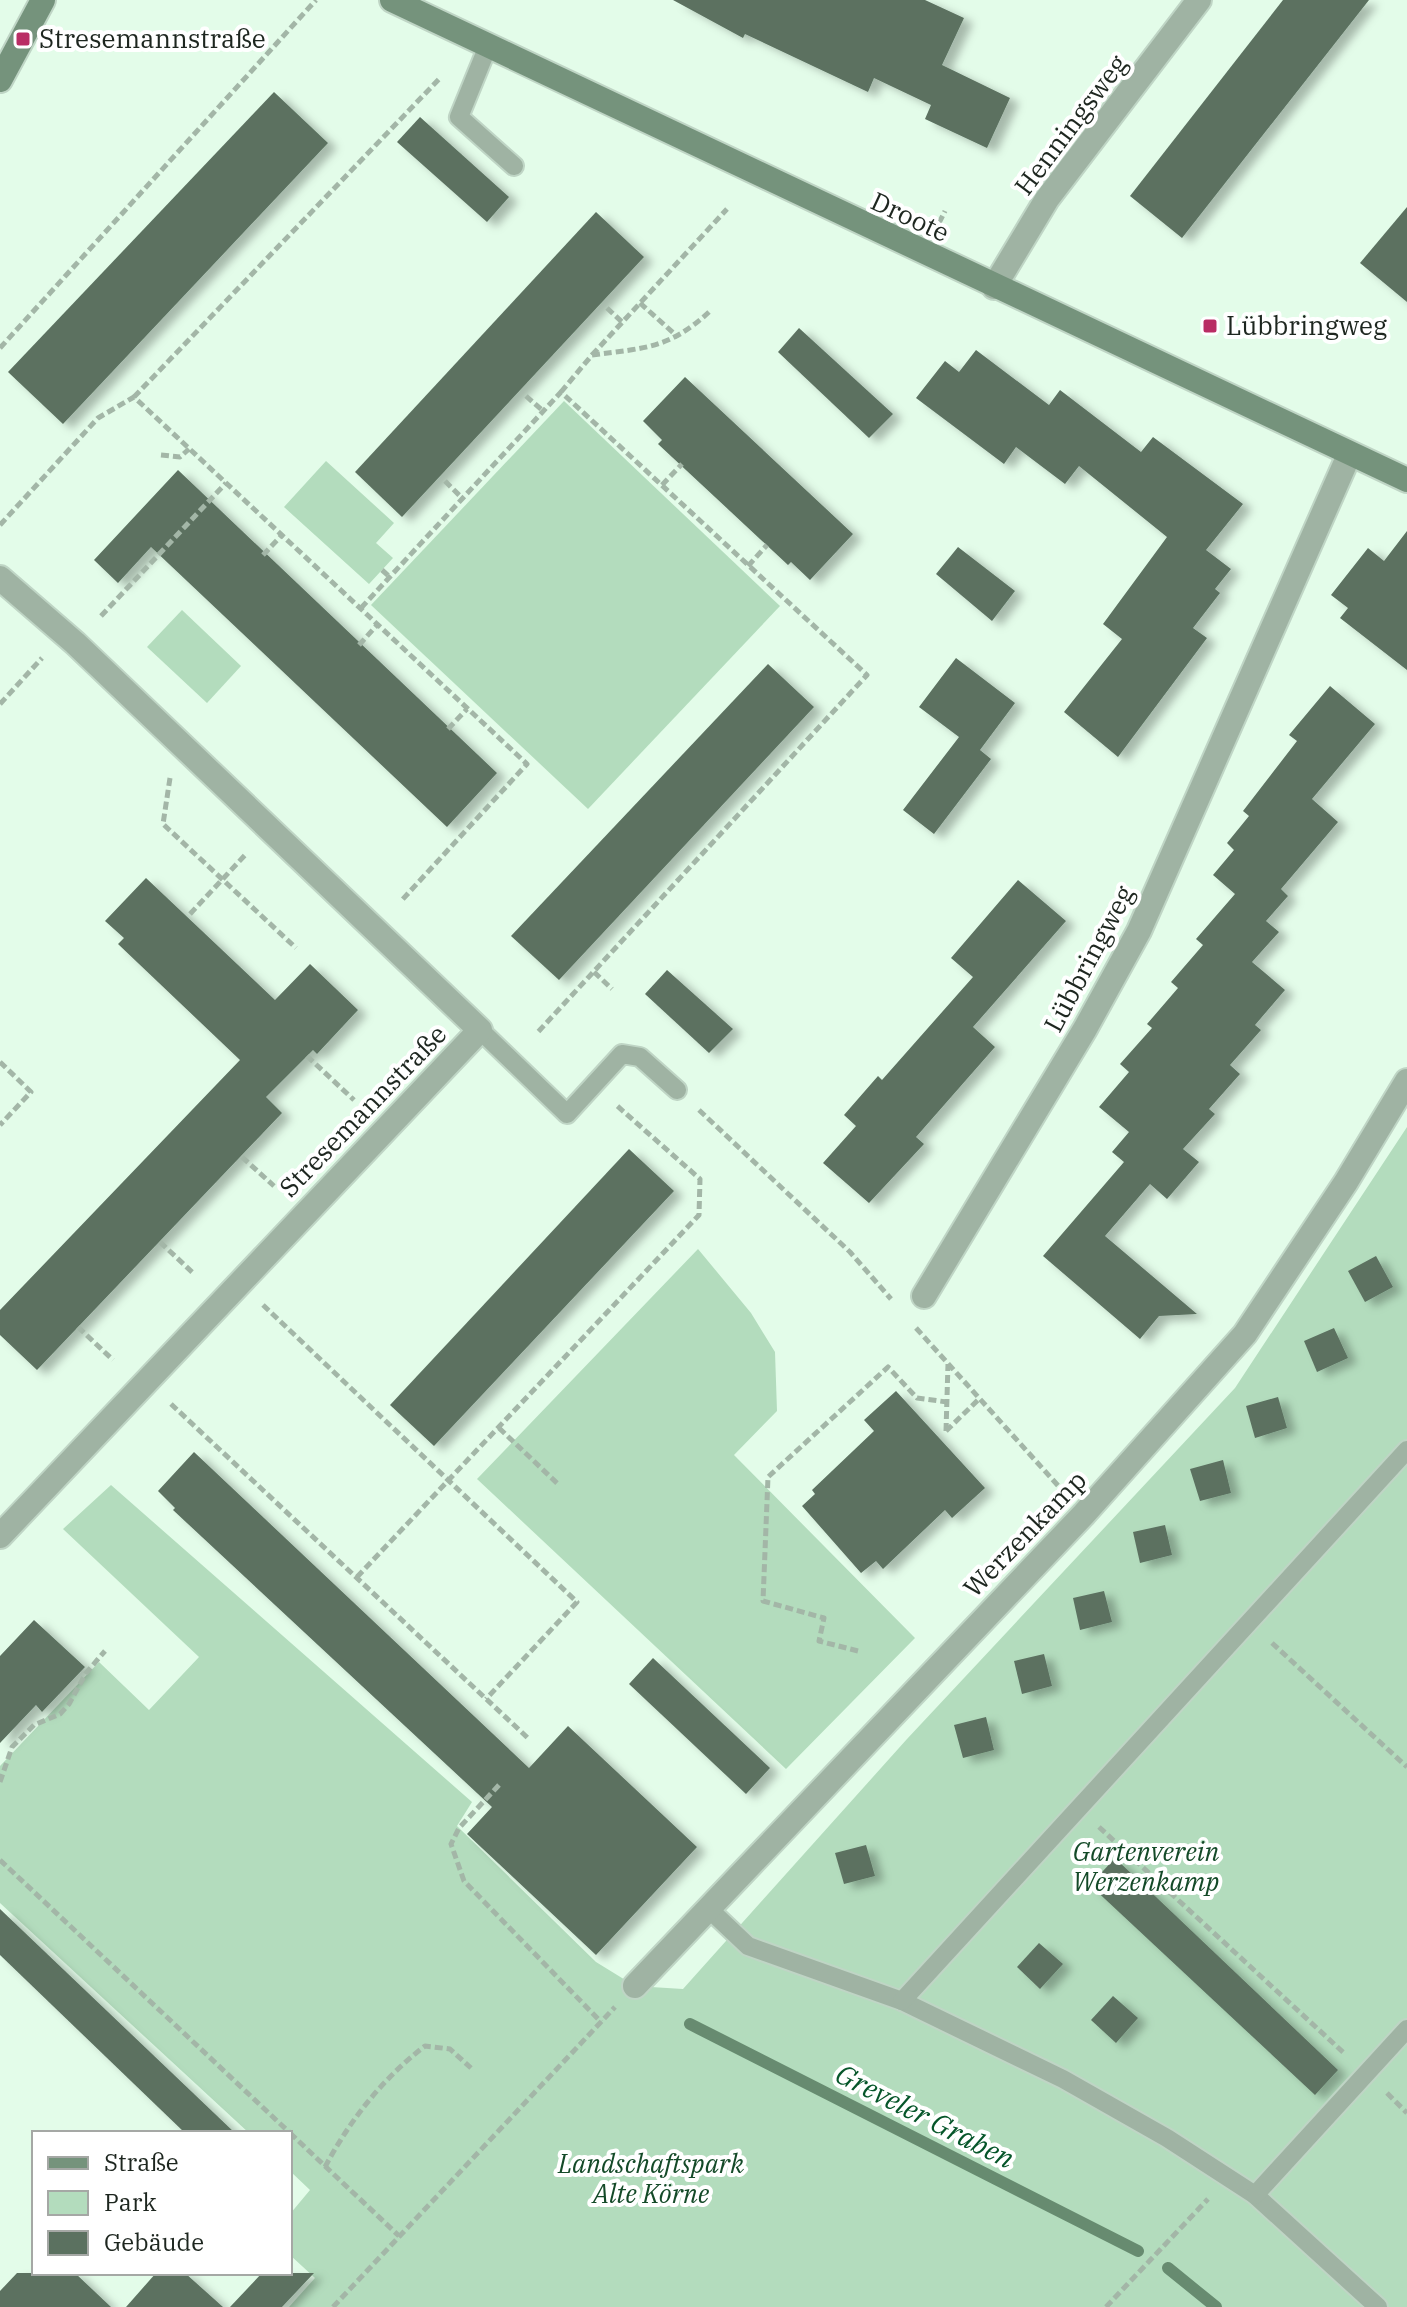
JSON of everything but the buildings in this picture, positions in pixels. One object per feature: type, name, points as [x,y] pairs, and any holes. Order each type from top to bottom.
[{"type":"street","points":[[0,80],[43,0]]},
{"type":"street","name":"Droote","points":[[392,0],[1407,480]]},
{"type":"street","name":"Henningsweg","points":[[994,287],[1047,199],[1199,0]]},
{"type":"street","name":"Lübbringweg","points":[[924,1296],[1085,1029],[1139,931],[1349,455]]},
{"type":"street","name":"Stresemannstraße","points":[[0,578],[65,633],[480,1030],[0,1536]]},
{"type":"street","name":"Werzenkamp","points":[[635,1986],[710,1910],[921,1681],[1084,1514],[1245,1334],[1346,1182],[1407,1081]]},
{"type":"lane","points":[[488,46],[459,117],[514,166]]},
{"type":"lane","points":[[480,1030],[567,1114],[622,1054],[640,1057],[677,1090]]},
{"type":"lane","points":[[902,2001],[1247,1621],[1407,1450]]},
{"type":"lane","points":[[710,1910],[748,1946],[902,2001],[1063,2079],[1255,2195],[1378,2307]]},
{"type":"lane","points":[[1255,2195],[1407,2029]]},
{"type":"path","points":[[0,348],[316,0]]},
{"type":"path","points":[[0,525],[98,418],[134,397],[444,74]]},
{"type":"path","points":[[361,608],[727,209]]},
{"type":"path","points":[[640,303],[679,338]]},
{"type":"path","points":[[607,308],[622,322]]},
{"type":"path","points":[[592,355],[649,348],[679,338],[709,312]]},
{"type":"path","points":[[538,1032],[867,675],[561,392]]},
{"type":"path","points":[[526,396],[543,411]]},
{"type":"path","points":[[134,397],[527,764],[402,900]]},
{"type":"path","points":[[161,455],[180,457],[189,449]]},
{"type":"path","points":[[662,485],[682,464]]},
{"type":"path","points":[[445,481],[462,498]]},
{"type":"path","points":[[101,616],[226,483]]},
{"type":"path","points":[[263,555],[282,535]]},
{"type":"path","points":[[748,566],[767,545]]},
{"type":"path","points":[[382,570],[390,577]]},
{"type":"path","points":[[359,645],[378,624]]},
{"type":"path","points":[[0,704],[65,633]]},
{"type":"path","points":[[448,729],[467,709]]},
{"type":"path","points":[[191,753],[170,778],[163,824],[296,948]]},
{"type":"path","points":[[190,914],[270,829]]},
{"type":"path","points":[[594,972],[612,989]]},
{"type":"path","points":[[307,1056],[354,1100]]},
{"type":"path","points":[[0,1062],[31,1092],[0,1125]]},
{"type":"path","points":[[677,1090],[850,1252],[896,1305]]},
{"type":"path","points":[[357,1577],[699,1215],[700,1179],[603,1093]]},
{"type":"path","points":[[242,1157],[274,1186]]},
{"type":"path","points":[[160,1242],[193,1273]]},
{"type":"path","points":[[239,1282],[577,1602],[486,1699]]},
{"type":"path","points":[[906,1316],[1084,1514]]},
{"type":"path","points":[[78,1327],[113,1360]]},
{"type":"path","points":[[948,1363],[946,1431],[980,1398]]},
{"type":"path","points":[[858,1651],[819,1641],[824,1618],[763,1601],[768,1477],[888,1367],[917,1398],[947,1402]]},
{"type":"path","points":[[147,1381],[530,1740]]},
{"type":"path","points":[[499,1428],[559,1485]]},
{"type":"path","points":[[1247,1621],[1407,1767]]},
{"type":"path","points":[[0,1782],[12,1747],[34,1725],[60,1714],[86,1673],[105,1651]]},
{"type":"path","points":[[499,1785],[459,1828],[451,1844],[464,1881],[601,2022]]},
{"type":"path","points":[[1078,1807],[1407,2113]]},
{"type":"path","points":[[0,1860],[288,2131]]},
{"type":"path","points":[[333,2307],[635,1986]]},
{"type":"path","points":[[325,2167],[339,2141],[377,2091],[425,2046],[450,2049],[471,2068]]},
{"type":"path","points":[[292,2135],[399,2236]]},
{"type":"path","points":[[1106,2307],[1227,2177]]},
{"type":"green space","points":[[564,401],[780,606],[588,809],[371,605]]},
{"type":"green space","points":[[326,461],[394,523],[376,543],[393,558],[369,584],[284,507]]},
{"type":"green space","points":[[182,610],[241,666],[207,703],[147,647]]},
{"type":"green space","points":[[1407,1127],[1407,2307],[289,2307],[315,2278],[292,2257],[292,2212],[310,2190],[292,2173],[292,2131],[247,2131],[0,1903],[0,1766],[99,1662],[149,1710],[199,1657],[63,1529],[111,1485],[472,1802],[457,1826],[596,1962],[635,1986],[683,1989],[907,1739],[1235,1388]]},
{"type":"green space","points":[[698,1249],[751,1313],[775,1352],[777,1411],[734,1455],[915,1638],[786,1769],[477,1479]]},
{"type":"waterway","name":"Greveler Graben","points":[[690,2024],[1138,2251]]},
{"type":"waterway","name":"Greveler Graben","points":[[1168,2268],[1216,2307]]},
{"type":"place","name":"Stresemannstraße","points":[[23,39]]},
{"type":"place","name":"Lübbringweg","points":[[1210,326]]},
{"type":"park label","name":"Gartenverein Werzenkamp","points":[[1146,1867]]},
{"type":"park label","name":"Landschaftspark Alte Körne","points":[[651,2179]]}]
